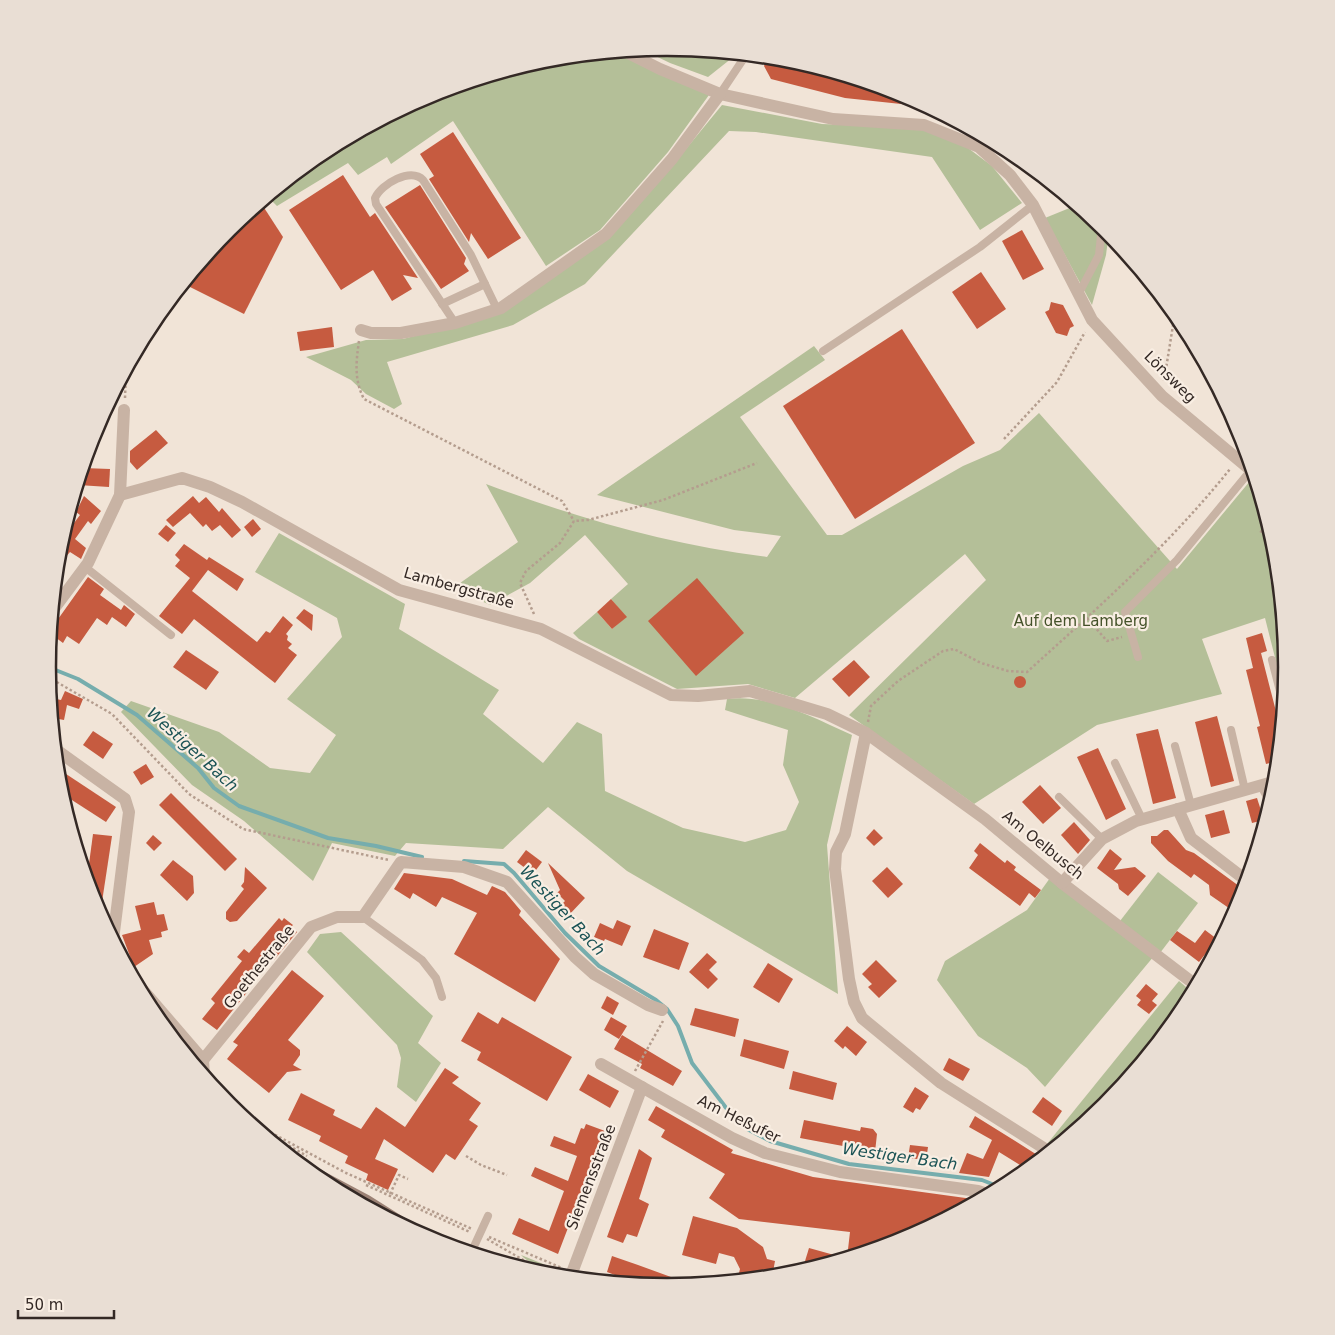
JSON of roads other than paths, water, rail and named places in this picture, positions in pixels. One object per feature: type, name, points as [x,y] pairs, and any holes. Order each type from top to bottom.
[{"type":"street","name":"Lönsweg","points":[[637,58],[720,94],[833,119],[924,125],[979,147],[1010,175],[1033,206],[1092,320],[1162,396],[1243,464]]},
{"type":"street","points":[[361,330],[371,334],[400,334],[454,322],[497,309],[606,234],[672,159],[720,94]]},
{"type":"street","points":[[60,601],[85,567],[120,495],[124,410]]},
{"type":"street","name":"Lambergstraße","points":[[120,495],[182,478],[210,487],[242,502],[399,590],[541,629],[671,695],[698,696],[750,691],[827,714],[866,733]]},
{"type":"street","points":[[866,733],[845,834],[836,852],[835,869],[849,979],[858,1012],[870,1028],[941,1084],[1044,1148]]},
{"type":"street","name":"Am Oelbusch","points":[[866,733],[985,819],[1062,883],[1192,982]]},
{"type":"street","points":[[62,753],[125,799],[129,812],[115,928]]},
{"type":"street","points":[[1062,883],[1102,839],[1142,819],[1268,784]]},
{"type":"street","points":[[1178,809],[1191,838],[1241,877]]},
{"type":"street","points":[[363,917],[401,862],[464,867],[507,882],[575,957],[594,974],[648,1005],[662,1010]]},
{"type":"street","name":"Goethestraße","points":[[204,1060],[311,926],[336,917],[363,917]]},
{"type":"street","points":[[165,1016],[204,1060],[204,1066]]},
{"type":"street","name":"Am Heßufer","points":[[601,1064],[642,1081],[753,1143],[765,1153],[840,1172],[981,1192]]},
{"type":"street","name":"Siemensstraße","points":[[571,1271],[642,1081]]},
{"type":"lane","points":[[720,94],[742,61]]},
{"type":"lane","points":[[454,322],[376,204],[377,193],[400,178],[415,174],[424,180],[460,236],[497,309]]},
{"type":"lane","points":[[823,351],[980,247],[1033,206]]},
{"type":"lane","points":[[1078,295],[1099,255],[1101,236]]},
{"type":"lane","points":[[442,304],[485,284]]},
{"type":"lane","points":[[1138,657],[1125,612],[1177,560],[1248,476]]},
{"type":"lane","points":[[85,567],[171,635]]},
{"type":"lane","points":[[1272,660],[1278,684]]},
{"type":"lane","points":[[1231,730],[1246,790]]},
{"type":"lane","points":[[1175,746],[1191,805]]},
{"type":"lane","points":[[1116,763],[1142,819]]},
{"type":"lane","points":[[1261,786],[1265,794]]},
{"type":"lane","points":[[1059,797],[1102,839]]},
{"type":"lane","points":[[363,917],[422,960],[436,978],[442,997]]},
{"type":"lane","points":[[474,1247],[488,1216]]},
{"type":"waterway","name":"Westiger Bach","points":[[56,670],[78,679],[137,715],[198,768],[214,788],[239,806],[328,838],[376,846],[422,857]]},
{"type":"waterway","name":"Westiger Bach","points":[[464,861],[504,864],[514,873],[565,933],[599,966],[656,1000],[667,1009],[678,1026],[692,1063],[730,1113],[749,1130],[770,1141],[849,1164],[982,1180],[993,1184]]},
{"type":"park label","name":"Auf dem Lamberg","points":[[1081,621]]}]
